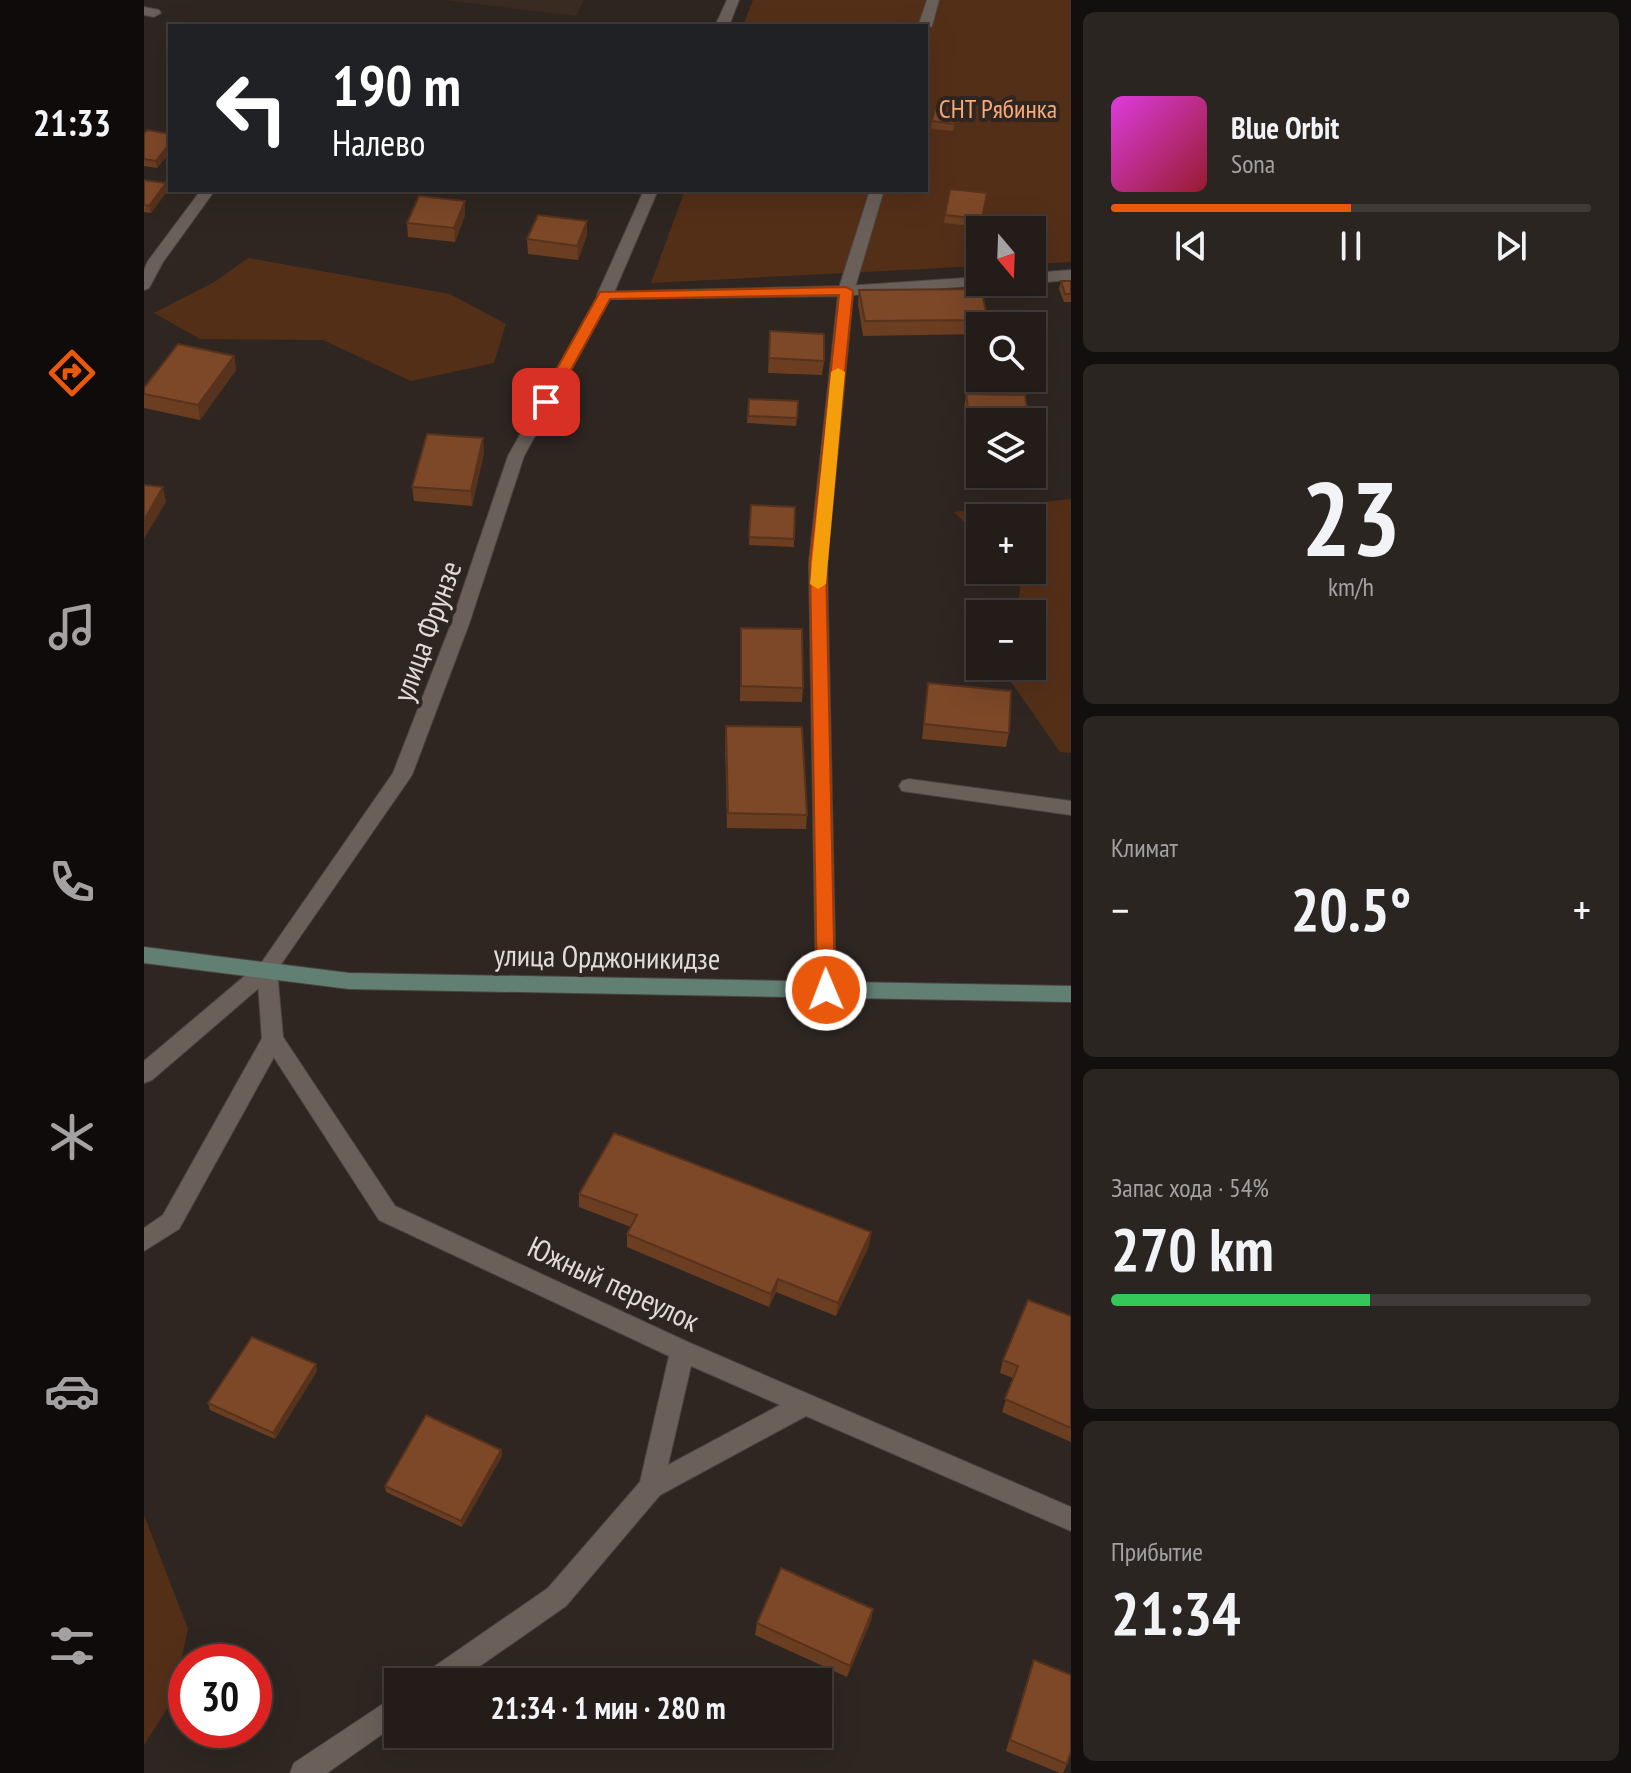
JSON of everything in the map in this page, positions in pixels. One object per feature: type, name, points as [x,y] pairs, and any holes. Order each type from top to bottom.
[{"type":"main road","name":"улица Орджоникидзе","points":[[144,955],[349,981],[1071,994]]},
{"type":"street","points":[[723,24],[733,0]]},
{"type":"street","points":[[926,24],[933,0]]},
{"type":"street","points":[[144,285],[150,260],[206,192]]},
{"type":"street","name":"улица Фрунзе","points":[[144,1074],[267,969],[402,775],[460,624],[516,456],[605,295],[650,192]]},
{"type":"street","points":[[826,990],[818,563],[846,291],[876,192]]},
{"type":"street","points":[[1046,277],[1071,275]]},
{"type":"street","points":[[605,295],[846,291],[966,283]]},
{"type":"street","points":[[909,786],[1071,808]]},
{"type":"street","name":"Южный переулок","points":[[267,969],[273,1039],[387,1213],[682,1351],[1071,1519]]},
{"type":"street","points":[[144,1241],[171,1222],[273,1039]]},
{"type":"street","points":[[651,1487],[682,1351]]},
{"type":"street","points":[[454,1668],[557,1597],[651,1487],[805,1404]]},
{"type":"street","points":[[304,1773],[384,1717]]},
{"type":"shaded area","points":[[445,0],[584,0],[576,16]]},
{"type":"green space","name":"СНТ Рябинка","points":[[753,0],[1071,0],[1071,262],[1046,263],[1046,216],[966,216],[966,267],[651,283],[684,192],[928,192],[928,24],[744,24]]},
{"type":"green space","points":[[248,258],[450,294],[506,324],[494,363],[411,381],[323,340],[200,339],[154,313],[216,281]]},
{"type":"green space","points":[[1071,499],[1071,753],[1060,752],[1010,680],[1046,680],[1046,600],[1019,600],[1021,584],[1046,584],[1046,504],[1026,504]]},
{"type":"green space","points":[[966,511],[966,524],[954,512]]},
{"type":"green space","points":[[144,1515],[188,1629],[185,1644],[168,1644],[168,1707],[144,1745]]},
{"type":"building","points":[[935,109],[957,112],[954,124],[932,121]]},
{"type":"building","points":[[147,130],[168,134],[168,146],[156,161],[144,159],[144,134]]},
{"type":"building","points":[[144,180],[166,183],[149,206],[144,205]]},
{"type":"building","points":[[950,189],[987,193],[983,216],[945,215]]},
{"type":"building","points":[[419,196],[465,201],[454,228],[407,223]]},
{"type":"building","points":[[538,215],[587,221],[577,246],[527,239]]},
{"type":"building","points":[[1061,281],[1071,281],[1071,294],[1065,294]]},
{"type":"building","points":[[966,289],[966,296],[983,296],[986,312],[966,312],[966,320],[865,321],[859,290]]},
{"type":"building","points":[[770,331],[824,334],[824,361],[769,358]]},
{"type":"building","points":[[178,344],[234,356],[198,405],[144,394],[144,388]]},
{"type":"building","points":[[966,394],[1025,395],[1027,408],[968,408]]},
{"type":"building","points":[[749,399],[798,401],[797,418],[748,416]]},
{"type":"building","points":[[427,434],[483,438],[471,491],[412,487]]},
{"type":"building","points":[[144,485],[163,487],[144,520]]},
{"type":"building","points":[[751,505],[795,507],[794,539],[749,537]]},
{"type":"building","points":[[741,628],[802,629],[803,688],[741,686]]},
{"type":"building","points":[[928,683],[1011,691],[1009,733],[924,724]]},
{"type":"building","points":[[726,726],[802,727],[807,815],[728,813]]},
{"type":"building","points":[[614,1133],[871,1232],[838,1303],[778,1279],[771,1294],[627,1234],[637,1215],[579,1194]]},
{"type":"building","points":[[1028,1300],[1071,1316],[1071,1428],[1005,1399],[1018,1366],[1003,1360]]},
{"type":"building","points":[[252,1337],[316,1364],[273,1433],[208,1403]]},
{"type":"building","points":[[426,1415],[501,1450],[461,1521],[385,1486]]},
{"type":"building","points":[[781,1568],[873,1609],[850,1666],[757,1623]]},
{"type":"building","points":[[1034,1660],[1071,1675],[1071,1751],[1067,1764],[1010,1740]]},
{"type":"slow traffic","points":[[818,584],[838,372]]},
{"type":"route","points":[[546,402],[605,295],[846,291],[818,563],[826,990]]}]
